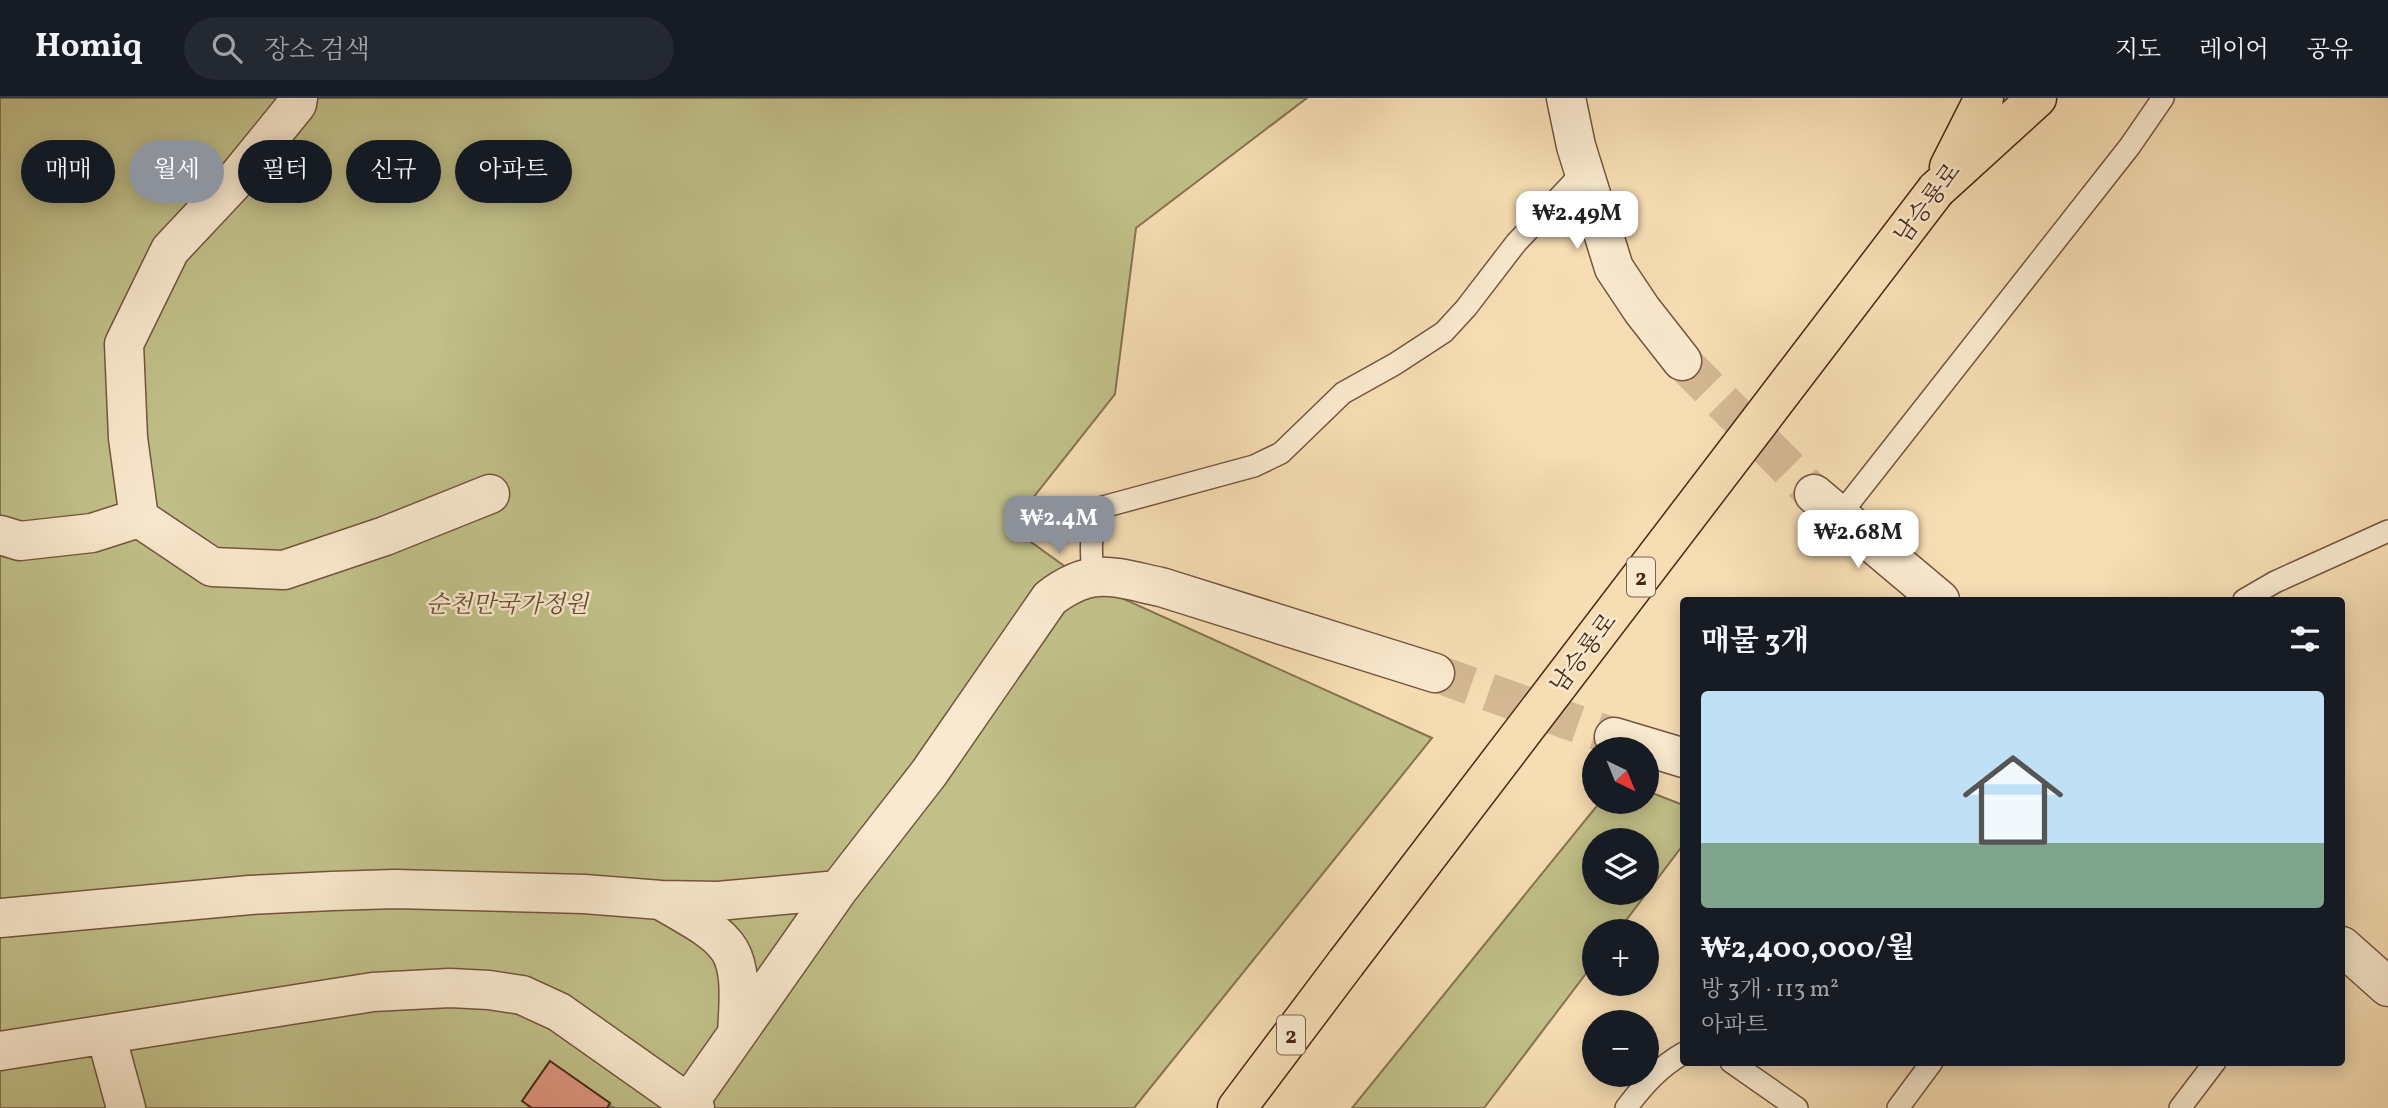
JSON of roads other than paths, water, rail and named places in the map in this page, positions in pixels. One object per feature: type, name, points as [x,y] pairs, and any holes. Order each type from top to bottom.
[{"type":"main road","points":[[1936,190],[1984,98]]},
{"type":"main road","name":"남승룡로","points":[[1237,1108],[2004,98]]},
{"type":"main road","points":[[1936,190],[2037,98]]},
{"type":"street","points":[[298,98],[297,104],[232,184],[170,250],[124,344],[128,438],[139,518],[212,567],[284,570],[385,536],[490,494]]},
{"type":"street","points":[[1566,98],[1576,146],[1614,268],[1642,310],[1682,361]]},
{"type":"street","points":[[1826,505],[1936,597]]},
{"type":"street","points":[[0,535],[20,541],[68,536],[92,533],[139,518]]},
{"type":"street","points":[[0,1051],[373,992],[450,988],[489,990],[522,995],[559,1013],[690,1106],[737,1032],[838,890],[929,773],[1050,598],[1069,584],[1093,576],[1116,577],[1161,587],[1435,673]]},
{"type":"street","points":[[1659,750],[1680,757]]},
{"type":"street","points":[[0,918],[250,895],[345,890],[584,894],[718,901],[838,890]]},
{"type":"street","points":[[661,900],[705,925],[722,939],[735,957],[739,978],[737,1032]]},
{"type":"street","points":[[2345,949],[2388,987]]},
{"type":"street","points":[[106,1035],[126,1108]]},
{"type":"lane","points":[[1826,505],[2122,157],[2164,98]]},
{"type":"lane","points":[[1093,576],[1091,547],[1094,523],[1103,507],[1254,466],[1282,453],[1343,393],[1444,332],[1516,243],[1585,170]]},
{"type":"lane","points":[[2249,597],[2275,582],[2388,531]]},
{"type":"lane","points":[[1626,1108],[1647,1081],[1680,1055]]},
{"type":"lane","points":[[1737,1066],[1797,1108]]},
{"type":"lane","points":[[1898,1108],[1929,1066]]},
{"type":"lane","points":[[2180,1108],[2212,1066]]},
{"type":"tunnel","points":[[1682,361],[1814,494]]},
{"type":"tunnel","points":[[1435,673],[1614,737]]},
{"type":"park label","name":"순천만국가정원","points":[[507,604]]}]
